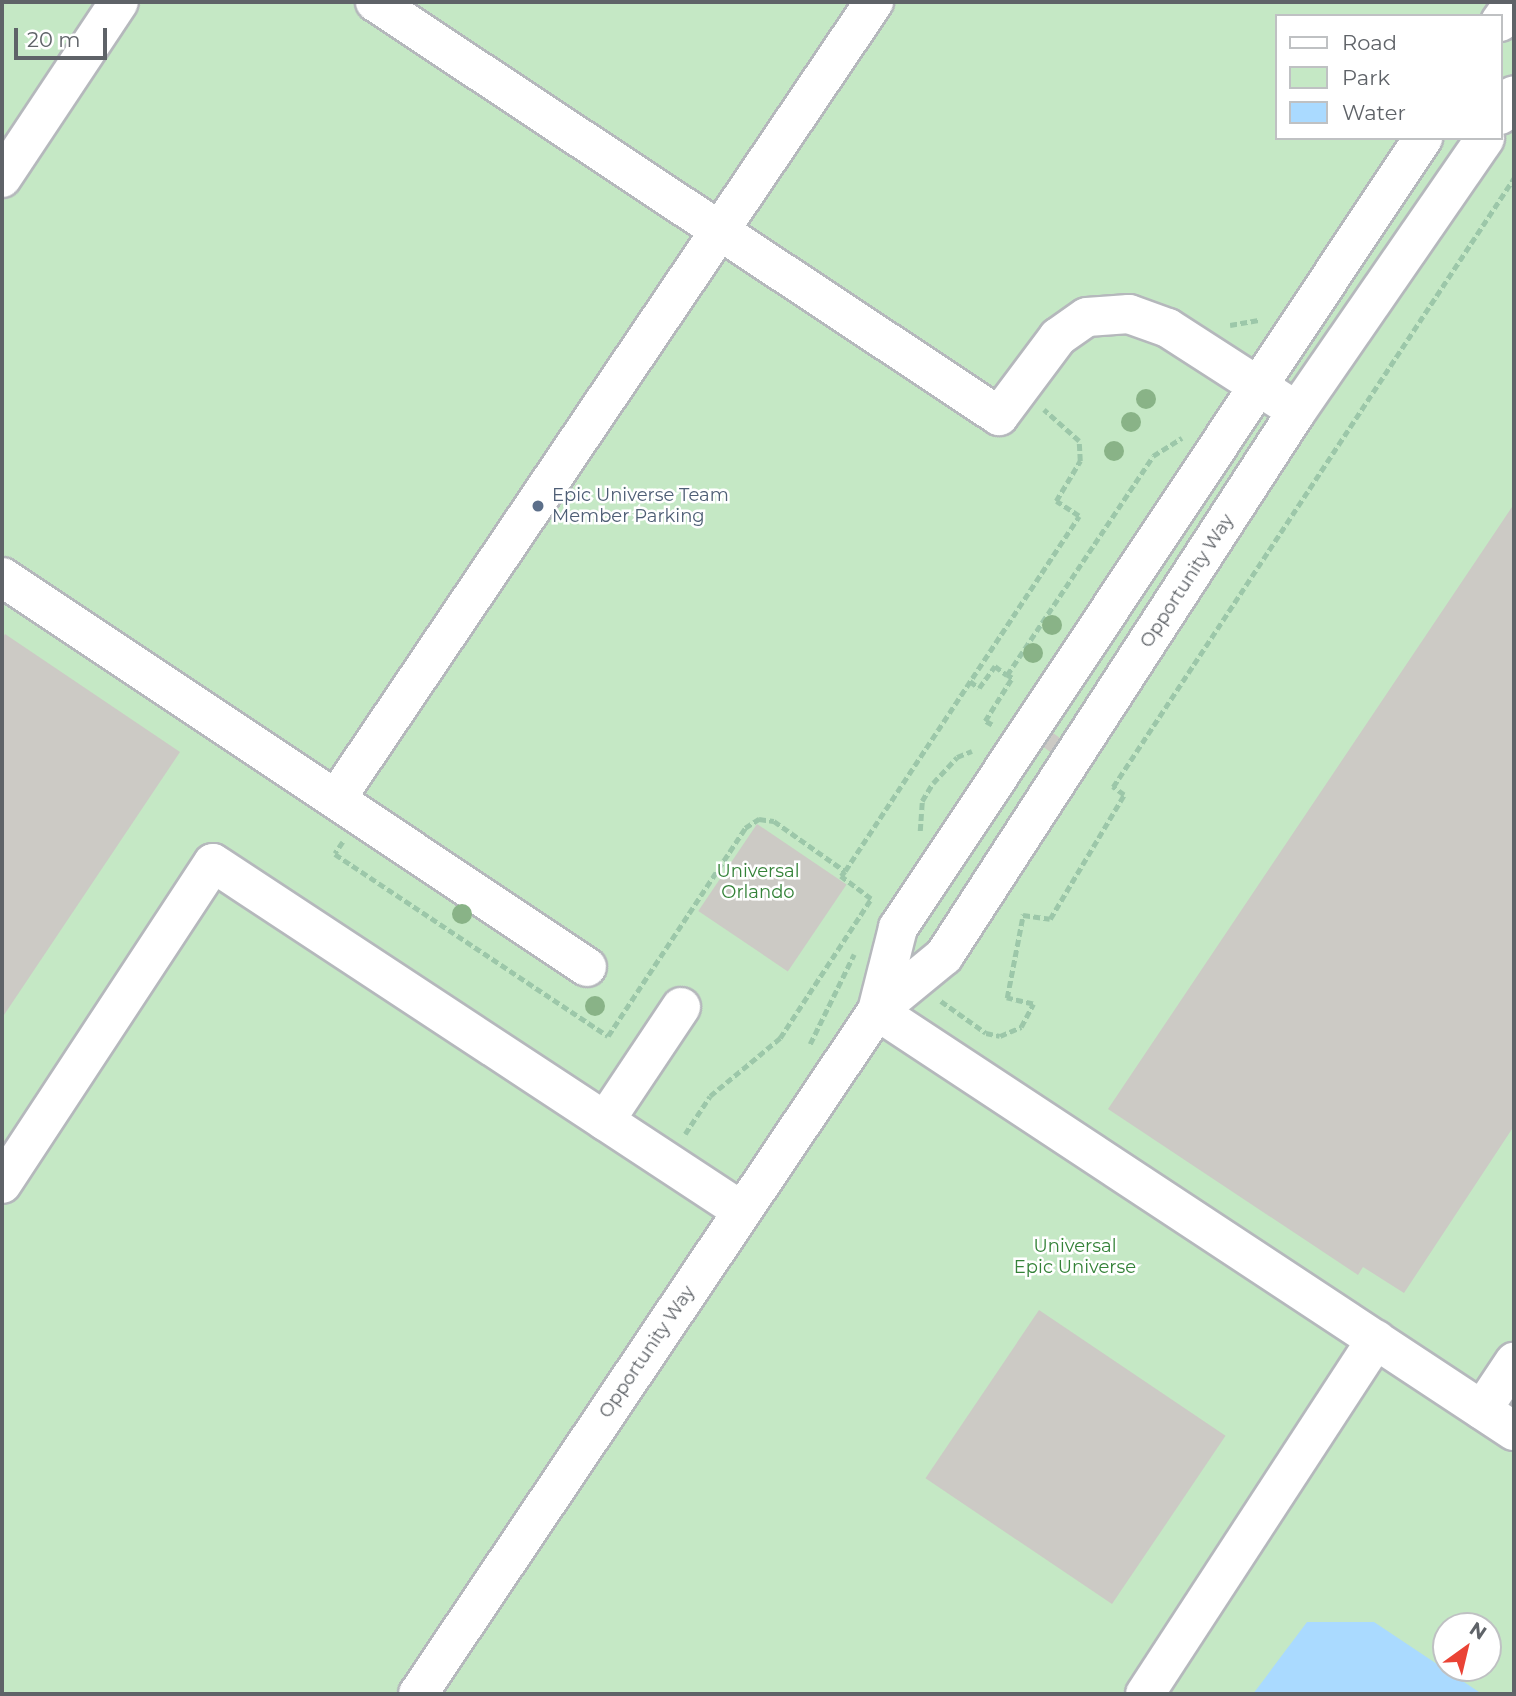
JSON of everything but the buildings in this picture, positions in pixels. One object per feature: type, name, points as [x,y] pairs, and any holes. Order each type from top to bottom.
[{"type":"street","points":[[2,178],[119,2]]},
{"type":"street","points":[[375,2],[999,416],[1058,337],[1087,317],[1129,314],[1168,328],[1297,411]]},
{"type":"street","points":[[343,816],[719,230],[874,2]]},
{"type":"street","points":[[1502,19],[1514,2]]},
{"type":"street","points":[[1502,113],[1514,95]]},
{"type":"street","name":"Opportunity Way","points":[[898,978],[898,928],[1422,140]]},
{"type":"street","name":"Opportunity Way","points":[[418,1694],[898,978],[944,956],[1297,411],[1484,140]]},
{"type":"street","points":[[2,577],[343,816],[587,967]]},
{"type":"street","points":[[977,811],[1021,839]]},
{"type":"street","points":[[2,1184],[213,863],[742,1211]]},
{"type":"street","points":[[605,1121],[681,1007]]},
{"type":"street","points":[[877,1011],[1514,1431]]},
{"type":"street","points":[[1144,1694],[1376,1340]]},
{"type":"street","points":[[1482,1410],[1514,1362]]},
{"type":"path","points":[[854,954],[986,1033],[1000,1037],[1021,1027],[1033,1004],[1007,998],[1023,915],[1050,919],[1124,795],[1112,787],[1514,178]]},
{"type":"path","points":[[1225,326],[1254,323],[1271,314]]},
{"type":"path","points":[[681,1140],[710,1096],[780,1038],[871,899],[841,876],[1079,516],[1056,500],[1080,461],[1079,441],[1065,424],[1017,392]]},
{"type":"path","points":[[1007,675],[1153,456],[1186,436]]},
{"type":"path","points":[[970,681],[979,688],[995,666],[1012,678],[985,721],[1001,732]]},
{"type":"path","points":[[920,842],[922,801],[933,783],[957,757],[983,746]]},
{"type":"path","points":[[343,816],[335,854],[608,1036],[745,828],[759,819],[774,821],[845,871]]},
{"type":"path","points":[[808,1052],[860,944]]},
{"type":"path","points":[[671,1133],[693,1147]]},
{"type":"green space","name":"Universal Orlando","points":[[2,2],[1514,2],[1514,1694],[2,1694]]},
{"type":"water","points":[[1307,1622],[1374,1622],[1432,1661],[1432,1682],[1464,1682],[1482,1694],[1253,1694]]},
{"type":"place","name":"Epic Universe Team Member Parking","points":[[538,506]]},
{"type":"park label","name":"Universal Epic Universe","points":[[1075,1257]]}]
